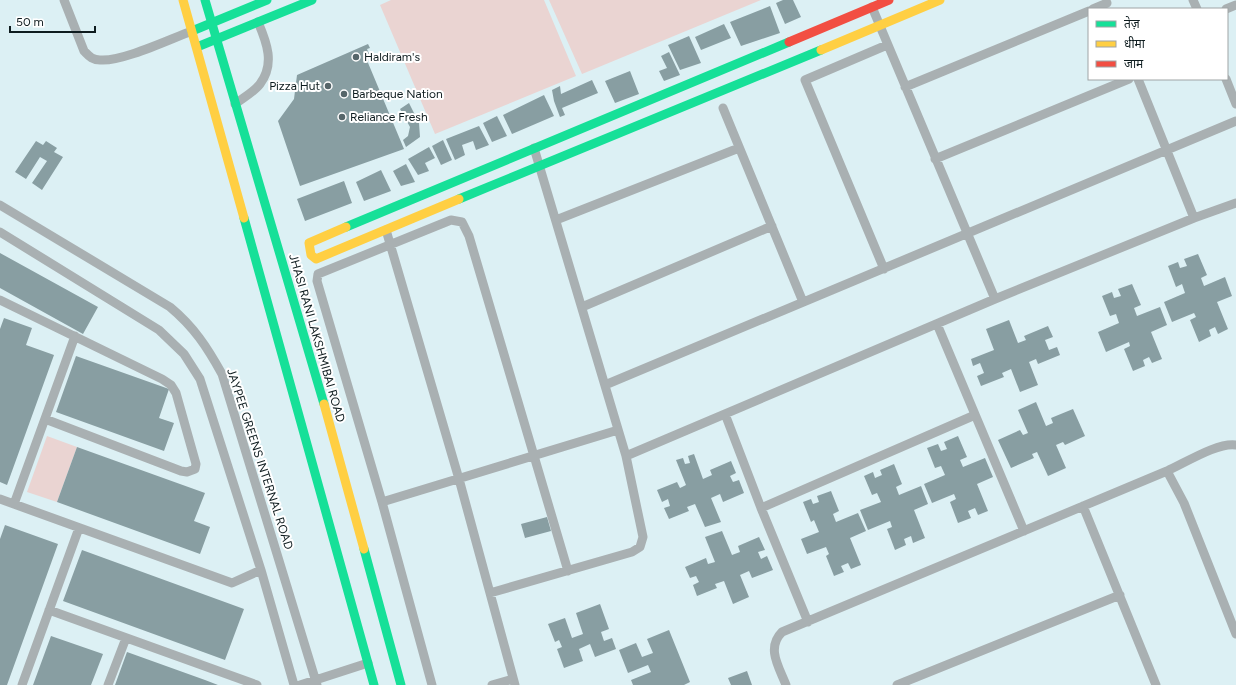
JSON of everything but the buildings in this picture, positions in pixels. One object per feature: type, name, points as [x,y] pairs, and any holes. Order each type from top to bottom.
[{"type":"street","points":[[64,0],[84,51],[90,58],[99,60],[107,60],[127,55],[192,31],[267,0]]},
{"type":"street","points":[[183,0],[374,685]]},
{"type":"street","name":"JHASI RANI LAKSHMIBAI ROAD","points":[[205,0],[326,412],[401,685]]},
{"type":"street","points":[[197,47],[312,0]]},
{"type":"street","points":[[889,0],[312,241],[309,243],[311,255],[316,259],[940,0]]},
{"type":"street","points":[[1096,8],[1107,4]]},
{"type":"street","points":[[872,7],[995,299]]},
{"type":"street","points":[[905,87],[1088,11]]},
{"type":"street","points":[[235,104],[259,85],[266,72],[270,57],[268,44],[258,22]]},
{"type":"street","points":[[884,269],[805,80],[887,45]]},
{"type":"street","points":[[935,159],[1127,80]]},
{"type":"street","points":[[1138,80],[1194,218]]},
{"type":"street","points":[[1226,80],[1236,104]]},
{"type":"street","points":[[723,108],[803,302]]},
{"type":"street","points":[[605,385],[1236,121]]},
{"type":"street","points":[[490,593],[632,552],[640,547],[642,537],[642,526],[626,456],[534,148]]},
{"type":"street","points":[[556,220],[739,148]]},
{"type":"street","points":[[626,456],[995,299],[1194,218],[1236,203]]},
{"type":"street","name":"JAYPEE GREENS INTERNAL ROAD","points":[[0,205],[170,307],[183,318],[204,342],[222,374],[316,682]]},
{"type":"street","points":[[432,685],[382,502],[316,282],[317,277],[321,273],[451,220],[462,222],[466,227],[568,571]]},
{"type":"street","points":[[582,307],[772,226]]},
{"type":"street","points":[[386,230],[459,479],[514,682],[492,685]]},
{"type":"street","points":[[0,232],[158,330],[184,354],[200,379],[261,570],[294,685]]},
{"type":"street","points":[[0,300],[162,379],[171,385],[176,393],[196,464],[195,469],[187,472],[181,471],[45,419]]},
{"type":"street","points":[[937,324],[1024,531]]},
{"type":"street","points":[[14,504],[75,336]]},
{"type":"street","points":[[724,414],[808,622]]},
{"type":"street","points":[[761,508],[975,416]]},
{"type":"street","points":[[382,502],[534,457],[618,430]]},
{"type":"street","points":[[786,685],[773,645],[777,637],[782,632],[1167,471],[1216,448],[1230,444],[1236,445]]},
{"type":"street","points":[[1167,471],[1184,503],[1236,634]]},
{"type":"street","points":[[1,503],[14,504],[232,583],[261,570]]},
{"type":"street","points":[[1084,506],[1156,685]]},
{"type":"street","points":[[22,685],[79,528]]},
{"type":"street","points":[[897,685],[1120,594]]},
{"type":"street","points":[[49,610],[257,685]]},
{"type":"street","points":[[108,685],[126,638]]},
{"type":"street","points":[[300,685],[316,682],[368,663]]},
{"type":"shaded area","points":[[391,0],[544,0],[576,76],[435,134],[380,5]]},
{"type":"shaded area","points":[[549,0],[761,0],[582,74]]},
{"type":"shaded area","points":[[47,436],[77,447],[57,502],[27,492]]},
{"type":"traffic: fast","points":[[205,0],[324,404]]},
{"type":"traffic: fast","points":[[192,31],[267,0]]},
{"type":"traffic: fast","points":[[197,47],[312,0]]},
{"type":"traffic: fast","points":[[346,227],[789,42]]},
{"type":"traffic: fast","points":[[459,199],[821,50]]},
{"type":"traffic: fast","points":[[244,218],[374,685]]},
{"type":"traffic: fast","points":[[364,549],[401,685]]},
{"type":"traffic: slow","points":[[183,0],[244,218]]},
{"type":"traffic: slow","points":[[821,50],[940,0]]},
{"type":"traffic: slow","points":[[346,227],[309,243],[311,255],[316,259],[459,199]]},
{"type":"traffic: slow","points":[[324,404],[364,549]]},
{"type":"traffic: jam","points":[[789,42],[889,0]]},
{"type":"place","name":"Haldiram's","points":[[356,57]]},
{"type":"place","name":"Pizza Hut","points":[[328,86]]},
{"type":"place","name":"Barbeque Nation","points":[[344,94]]},
{"type":"place","name":"Reliance Fresh","points":[[342,117]]}]
